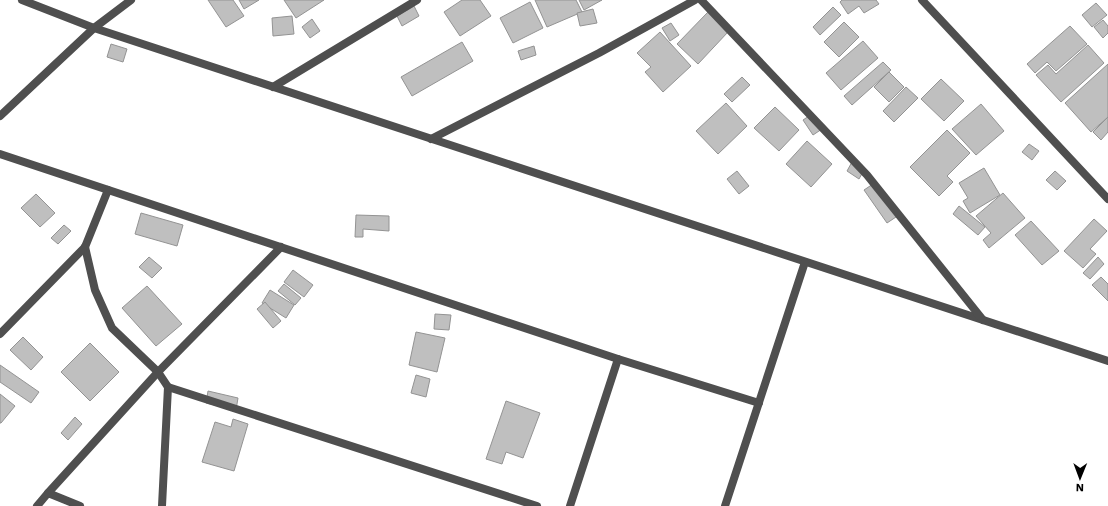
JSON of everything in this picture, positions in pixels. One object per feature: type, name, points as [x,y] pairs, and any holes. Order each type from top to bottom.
[{"type":"street","points":[[22,0],[94,28],[1108,361]]},
{"type":"street","points":[[0,116],[94,28],[131,0]]},
{"type":"street","points":[[273,87],[417,0]]},
{"type":"street","points":[[431,138],[599,52],[695,0]]},
{"type":"street","points":[[701,0],[866,175],[984,320]]},
{"type":"street","points":[[922,0],[1108,199]]},
{"type":"street","points":[[0,154],[618,359],[759,403]]},
{"type":"street","points":[[0,334],[85,246],[108,190]]},
{"type":"street","points":[[85,246],[95,290],[112,328],[158,372],[168,387],[162,506]]},
{"type":"street","points":[[37,506],[158,372],[281,247]]},
{"type":"street","points":[[725,506],[806,262]]},
{"type":"street","points":[[570,506],[618,359]]},
{"type":"street","points":[[168,387],[537,506]]},
{"type":"street","points":[[48,494],[80,506]]},
{"type":"building","points":[[208,0],[233,0],[244,16],[226,27]]},
{"type":"building","points":[[239,0],[259,0],[244,9]]},
{"type":"building","points":[[284,0],[324,0],[296,18]]},
{"type":"building","points":[[462,0],[480,0],[491,16],[460,36],[444,12]]},
{"type":"building","points":[[535,0],[576,0],[582,12],[547,27]]},
{"type":"building","points":[[579,0],[602,0],[584,10]]},
{"type":"building","points":[[842,0],[876,0],[879,4],[864,13],[859,6],[848,14],[840,2]]},
{"type":"building","points":[[530,2],[543,28],[513,43],[500,18]]},
{"type":"building","points":[[1096,3],[1107,15],[1092,27],[1082,15]]},
{"type":"building","points":[[414,6],[419,16],[402,26],[397,16]]},
{"type":"building","points":[[833,7],[841,15],[820,35],[813,27]]},
{"type":"building","points":[[593,9],[597,23],[580,26],[577,13]]},
{"type":"building","points":[[708,12],[728,32],[698,64],[677,44]]},
{"type":"building","points":[[292,16],[294,34],[273,36],[272,18]]},
{"type":"building","points":[[312,19],[320,31],[310,38],[302,27]]},
{"type":"building","points":[[1103,20],[1108,26],[1108,33],[1103,38],[1094,27]]},
{"type":"building","points":[[844,22],[859,37],[839,57],[824,42]]},
{"type":"building","points":[[671,23],[679,35],[670,41],[662,28]]},
{"type":"building","points":[[1070,26],[1087,44],[1056,71],[1047,62],[1035,73],[1027,64]]},
{"type":"building","points":[[660,32],[691,66],[663,92],[645,72],[651,67],[637,53]]},
{"type":"building","points":[[863,41],[878,58],[841,90],[826,73]]},
{"type":"building","points":[[462,42],[473,61],[412,96],[401,77]]},
{"type":"building","points":[[111,44],[127,49],[123,62],[107,57]]},
{"type":"building","points":[[1088,45],[1104,63],[1061,102],[1036,75],[1048,65],[1056,74]]},
{"type":"building","points":[[534,46],[536,55],[521,60],[518,51]]},
{"type":"building","points":[[883,62],[891,70],[852,105],[844,96]]},
{"type":"building","points":[[1108,64],[1108,117],[1091,132],[1065,103]]},
{"type":"building","points":[[889,72],[904,87],[889,102],[874,87]]},
{"type":"building","points":[[742,77],[750,85],[732,102],[724,94]]},
{"type":"building","points":[[941,79],[964,101],[944,121],[921,99]]},
{"type":"building","points":[[906,87],[918,98],[894,122],[883,111]]},
{"type":"building","points":[[726,103],[747,126],[718,154],[696,131]]},
{"type":"building","points":[[981,104],[1004,131],[976,155],[952,129]]},
{"type":"building","points":[[775,107],[799,130],[779,151],[754,128]]},
{"type":"building","points":[[812,114],[822,129],[813,135],[803,120]]},
{"type":"building","points":[[1108,117],[1108,132],[1101,140],[1093,132]]},
{"type":"building","points":[[947,130],[970,153],[947,176],[953,182],[939,196],[910,167]]},
{"type":"building","points":[[807,141],[832,164],[811,187],[786,164]]},
{"type":"building","points":[[1029,144],[1039,151],[1032,160],[1022,152]]},
{"type":"building","points":[[852,162],[864,170],[859,179],[847,171]]},
{"type":"building","points":[[984,168],[1000,195],[970,213],[963,201],[968,198],[959,183]]},
{"type":"building","points":[[737,171],[749,186],[739,194],[727,179]]},
{"type":"building","points":[[1055,171],[1066,181],[1057,190],[1046,180]]},
{"type":"building","points":[[876,182],[899,215],[887,223],[864,190]]},
{"type":"building","points":[[1003,193],[1025,218],[989,248],[983,240],[991,233],[976,216]]},
{"type":"building","points":[[36,194],[55,213],[40,227],[21,208]]},
{"type":"building","points":[[959,206],[985,227],[978,235],[953,214]]},
{"type":"building","points":[[141,213],[183,225],[177,246],[135,234]]},
{"type":"building","points":[[356,215],[389,216],[389,231],[363,229],[363,237],[355,237]]},
{"type":"building","points":[[1094,219],[1107,231],[1090,249],[1096,254],[1083,268],[1064,251]]},
{"type":"building","points":[[1031,221],[1059,251],[1042,265],[1015,235]]},
{"type":"building","points":[[64,225],[71,231],[58,244],[51,238]]},
{"type":"building","points":[[149,257],[162,268],[152,278],[139,267]]},
{"type":"building","points":[[1098,257],[1104,264],[1090,279],[1083,273]]},
{"type":"building","points":[[293,270],[313,285],[304,297],[284,282]]},
{"type":"building","points":[[1101,277],[1108,284],[1108,301],[1092,285]]},
{"type":"building","points":[[284,284],[301,298],[295,305],[278,291]]},
{"type":"building","points":[[147,286],[182,324],[156,346],[122,308]]},
{"type":"building","points":[[270,290],[294,305],[286,318],[262,303]]},
{"type":"building","points":[[265,302],[281,321],[273,328],[257,309]]},
{"type":"building","points":[[435,314],[451,315],[449,330],[434,329]]},
{"type":"building","points":[[416,332],[445,338],[437,372],[409,365]]},
{"type":"building","points":[[23,337],[43,357],[31,370],[10,350]]},
{"type":"building","points":[[90,343],[119,372],[90,401],[61,372]]},
{"type":"building","points":[[0,365],[39,392],[31,403],[0,382]]},
{"type":"building","points":[[416,375],[430,379],[426,397],[411,393]]},
{"type":"building","points":[[208,391],[238,398],[236,410],[206,403]]},
{"type":"building","points":[[0,394],[15,406],[1,423],[0,423]]},
{"type":"building","points":[[506,401],[540,413],[523,458],[506,452],[502,464],[486,459]]},
{"type":"building","points":[[75,417],[82,424],[68,440],[61,433]]},
{"type":"building","points":[[233,419],[248,424],[234,471],[202,462],[215,422],[231,427]]}]
